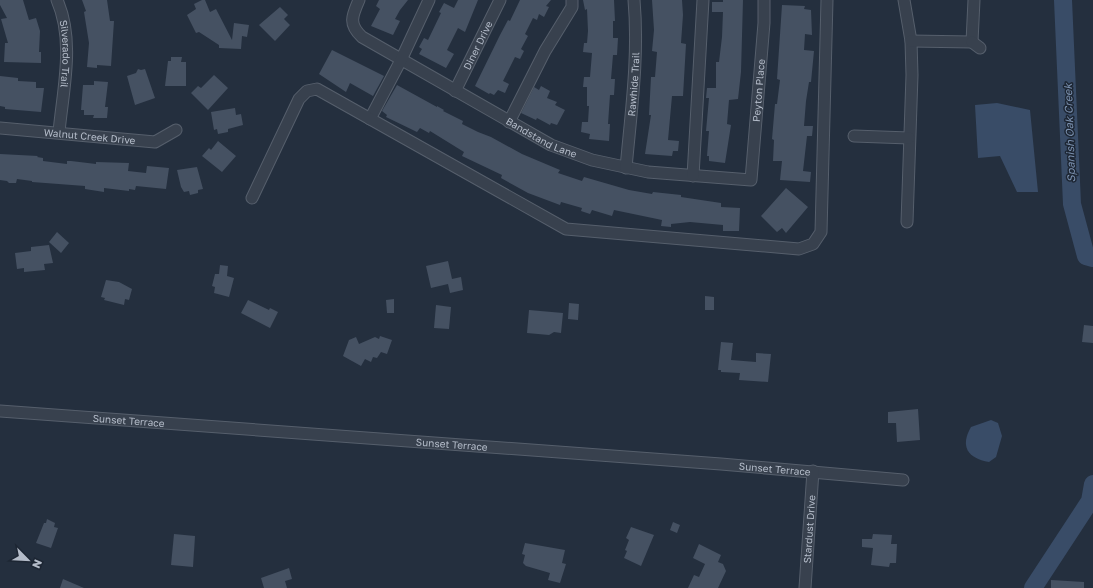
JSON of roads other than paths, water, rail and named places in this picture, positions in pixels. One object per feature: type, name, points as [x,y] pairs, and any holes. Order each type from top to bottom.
[{"type":"street","name":"Silverado Trail","points":[[57,0],[67,35],[66,62],[59,132]]},
{"type":"street","name":"Bandstand Lane","points":[[360,0],[352,20],[355,31],[362,37],[551,145],[592,160],[648,172],[751,180]]},
{"type":"street","points":[[370,119],[401,60],[429,0]]},
{"type":"street","name":"Diner Drive","points":[[455,91],[500,0]]},
{"type":"street","points":[[509,122],[545,51],[572,8],[572,0]]},
{"type":"street","name":"Rawhide Trail","points":[[626,168],[635,58],[636,30],[634,0]]},
{"type":"street","points":[[693,176],[703,0]]},
{"type":"street","name":"Peyton Place","points":[[751,180],[764,23],[764,0]]},
{"type":"street","points":[[252,198],[299,99],[307,91],[317,89],[566,229],[800,249],[813,244],[821,232],[827,0]]},
{"type":"street","points":[[904,0],[911,41],[912,75],[907,222]]},
{"type":"street","points":[[911,41],[976,45],[974,0]]},
{"type":"street","name":"Walnut Creek Drive","points":[[0,128],[59,132],[155,142],[176,130]]},
{"type":"street","points":[[854,136],[909,138]]},
{"type":"street","name":"Sunset Terrace","points":[[0,411],[812,471],[903,480]]},
{"type":"street","name":"Stardust Drive","points":[[805,588],[812,471]]},
{"type":"water","points":[[997,103],[1030,110],[1038,192],[1017,192],[1000,156],[978,158],[975,105]]},
{"type":"water","points":[[991,420],[998,423],[1002,436],[996,457],[989,462],[975,458],[968,450],[966,440],[971,427]]},
{"type":"waterway","name":"Spanish Oak Creek","points":[[1063,0],[1072,204],[1086,256],[1093,258]]},
{"type":"waterway","name":"Spanish Oak Creek","points":[[1033,588],[1090,501],[1093,484]]}]
